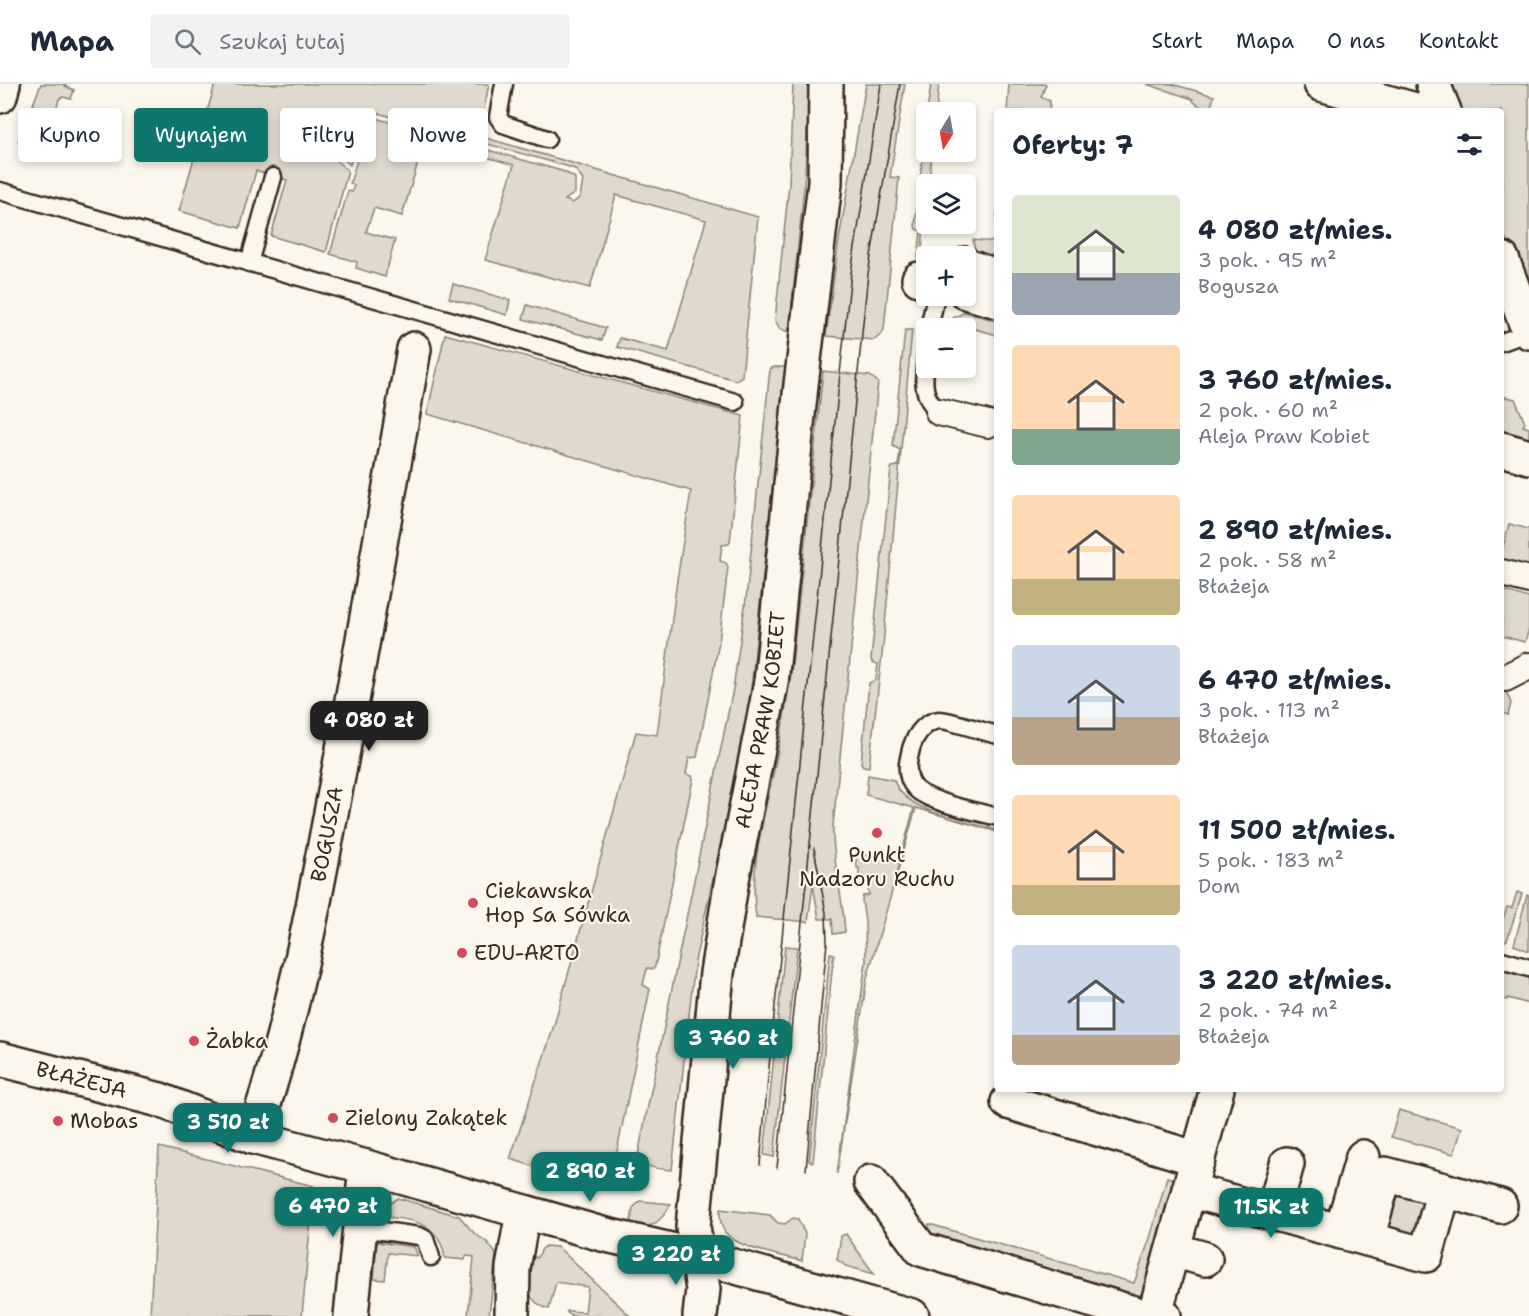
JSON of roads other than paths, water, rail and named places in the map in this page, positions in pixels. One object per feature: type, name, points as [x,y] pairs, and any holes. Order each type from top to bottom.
[{"type":"street","points":[[0,96],[3,84]]},
{"type":"street","name":"ALEJA PRAW KOBIET","points":[[700,1316],[703,1289],[693,1227],[717,973],[731,885],[771,683],[801,385],[825,183],[826,84]]},
{"type":"street","name":"ALEJA PRAW KOBIET","points":[[825,183],[849,84]]},
{"type":"street","points":[[1321,84],[1408,108]]},
{"type":"street","points":[[1433,84],[1443,108]]},
{"type":"street","points":[[1504,264],[1529,332]]},
{"type":"street","points":[[976,265],[994,272]]},
{"type":"street","points":[[976,295],[994,300]]},
{"type":"street","name":"BOGUSZA","points":[[253,1137],[304,956],[363,643],[414,350]]},
{"type":"street","points":[[939,412],[988,424]]},
{"type":"street","points":[[1504,450],[1529,457]]},
{"type":"street","points":[[1504,574],[1529,580]]},
{"type":"street","points":[[1505,678],[1529,666]]},
{"type":"street","name":"BŁAŻEJA","points":[[0,1059],[160,1100],[253,1137],[523,1212],[567,1222],[621,1239],[697,1256],[912,1316]]},
{"type":"street","points":[[871,1182],[921,1249],[1148,1315],[1173,1250],[1216,1092]]},
{"type":"street","points":[[1008,1102],[1194,1174],[1274,1213],[1425,1255],[1444,1190]]},
{"type":"street","points":[[1354,1235],[1363,1157]]},
{"type":"street","points":[[1274,1213],[1287,1164]]},
{"type":"street","points":[[351,1316],[366,1167]]},
{"type":"street","points":[[1354,1235],[1385,1174],[1500,1206]]},
{"type":"street","points":[[512,1316],[513,1268],[523,1212]]},
{"type":"street","points":[[1173,1250],[1205,1259]]},
{"type":"lane","points":[[504,84],[498,117],[503,124],[547,139]]},
{"type":"lane","points":[[249,263],[273,177]]},
{"type":"lane","points":[[0,191],[735,402]]},
{"type":"lane","points":[[1504,341],[1529,332]]},
{"type":"lane","points":[[925,378],[926,396],[939,412]]},
{"type":"lane","points":[[994,734],[940,720],[927,724],[912,742],[907,766],[914,788],[930,798],[994,817]]},
{"type":"lane","points":[[1504,961],[1529,968]]},
{"type":"lane","points":[[360,1228],[411,1233],[419,1236],[425,1239],[431,1257]]},
{"type":"tram line","points":[[760,1165],[851,273],[881,84]]},
{"type":"tram line","points":[[777,1168],[868,274],[900,84]]},
{"type":"tram line","points":[[806,1170],[827,942],[826,913],[814,848]]},
{"type":"place","name":"Punkt Nadzoru Ruchu","points":[[877,833]]},
{"type":"place","name":"Ciekawska Hop Sa Sówka","points":[[473,903]]},
{"type":"place","name":"EDU-ARTO","points":[[462,953]]},
{"type":"place","name":"Żabka","points":[[194,1041]]},
{"type":"place","name":"Zielony Zakątek","points":[[333,1118]]},
{"type":"place","name":"Mobas","points":[[58,1121]]}]
